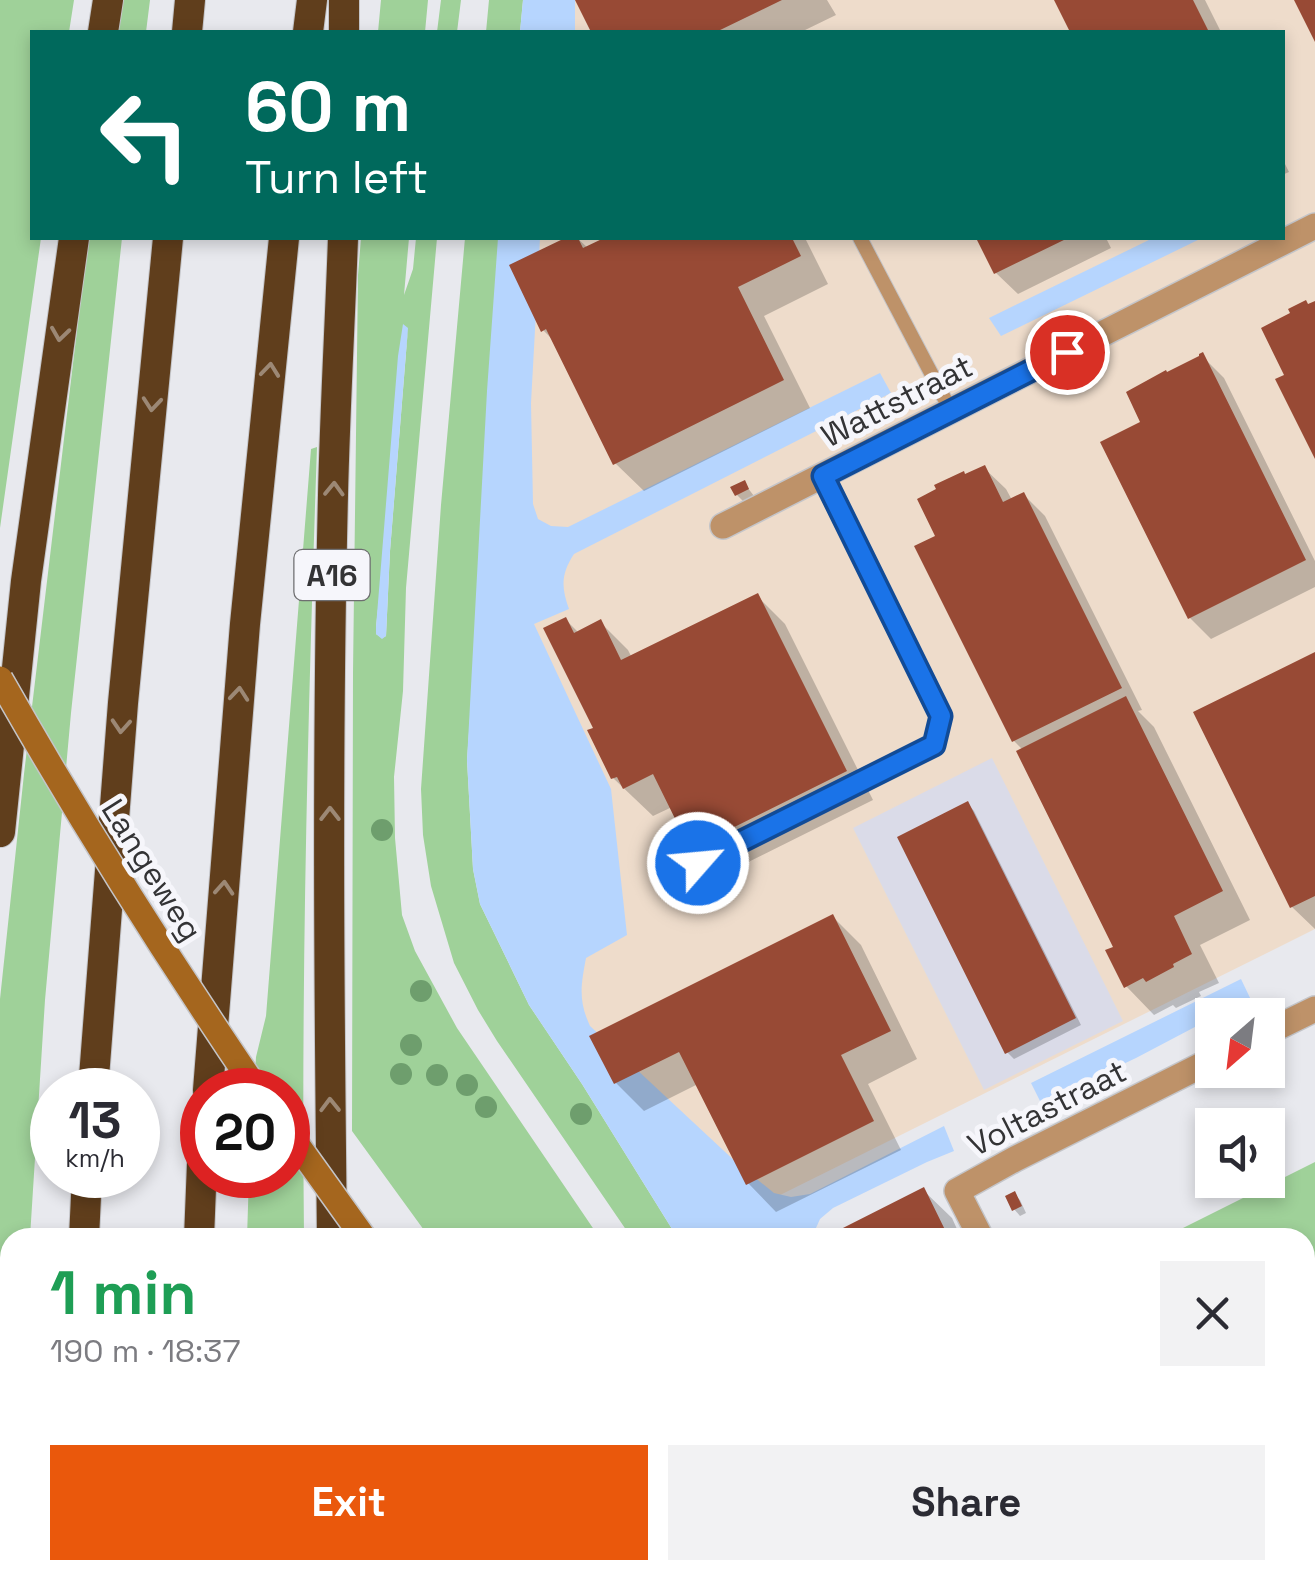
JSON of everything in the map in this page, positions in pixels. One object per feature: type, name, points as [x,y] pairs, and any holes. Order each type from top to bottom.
[{"type":"highway","points":[[104,30],[108,0]]},
{"type":"highway","points":[[187,30],[190,0]]},
{"type":"highway","points":[[308,30],[312,0]]},
{"type":"highway","points":[[344,0],[344,30]]},
{"type":"highway","points":[[0,832],[28,563],[74,240]]},
{"type":"highway","points":[[95,1068],[123,703],[168,240]]},
{"type":"highway","name":"A16","points":[[210,1068],[245,624],[284,240]]},
{"type":"highway","name":"A16","points":[[332,1228],[330,652],[343,240]]},
{"type":"highway","points":[[84,1228],[86,1198]]},
{"type":"highway","points":[[199,1228],[200,1198]]},
{"type":"main road","name":"Langeweg","points":[[0,678],[112,871],[242,1068]]},
{"type":"main road","points":[[310,1163],[357,1228]]},
{"type":"street","name":"Wattstraat","points":[[723,526],[1315,226]]},
{"type":"street","points":[[1285,1023],[1315,1008]]},
{"type":"street","name":"Voltastraat","points":[[975,1228],[957,1191],[1195,1069]]},
{"type":"lane","points":[[861,240],[951,411]]},
{"type":"lane","points":[[698,863],[934,745],[941,716],[823,476]]},
{"type":"shaded area","points":[[540,0],[1315,0],[1315,929],[722,1224],[545,981],[508,240],[1285,240],[1285,30],[536,30]]},
{"type":"shaded area","points":[[992,758],[1123,1021],[984,1090],[853,828]]},
{"type":"green space","points":[[0,0],[74,0],[69,30],[30,30],[30,240],[41,240],[0,528]]},
{"type":"green space","points":[[122,0],[150,0],[146,30],[118,30]]},
{"type":"green space","points":[[381,0],[428,0],[425,30],[378,30]]},
{"type":"green space","points":[[441,0],[461,0],[457,30],[437,30]]},
{"type":"green space","points":[[489,0],[523,0],[520,30],[486,30]]},
{"type":"green space","points":[[88,240],[122,240],[71,713],[41,1068],[30,1068],[31,1228],[0,1228],[0,999]]},
{"type":"green space","points":[[361,240],[409,240],[404,295],[413,269],[416,240],[437,240],[406,588],[403,691],[394,777],[402,915],[415,951],[457,1028],[593,1228],[422,1228],[352,1131],[353,673]],"holes":[[[408,328],[386,636],[376,634],[376,627]]]},
{"type":"green space","points":[[465,240],[504,240],[467,760],[473,869],[480,904],[529,1005],[671,1228],[625,1228],[497,1041],[454,963],[431,886],[421,789]]},
{"type":"green space","points":[[317,447],[304,1068],[255,1068],[266,1016],[311,449]]},
{"type":"green space","points":[[1315,1162],[1315,1228],[1183,1228],[1243,1198],[1285,1198],[1285,1177]]},
{"type":"green space","points":[[248,1198],[304,1198],[304,1228],[247,1228]]},
{"type":"water","points":[[523,0],[575,0],[575,30],[520,30]]},
{"type":"water","points":[[498,240],[540,240],[531,403],[533,504],[538,519],[551,526],[568,527],[880,373],[891,393],[574,554],[564,581],[569,609],[534,624],[611,789],[627,935],[586,958],[582,992],[590,1026],[774,1193],[791,1197],[810,1194],[944,1126],[954,1151],[833,1208],[816,1228],[671,1228],[529,1005],[480,904],[473,869],[467,760]]},
{"type":"water","points":[[1149,240],[1198,240],[1001,336],[989,318]]},
{"type":"water","points":[[403,324],[408,328],[386,636],[382,639],[376,634],[376,627]]},
{"type":"water","points":[[1241,979],[1250,998],[1203,998]]},
{"type":"water","points":[[1195,1002],[1195,1027],[1136,1058],[1041,1103],[1031,1083]]},
{"type":"building","points":[[575,0],[782,0],[720,30],[590,30]]},
{"type":"building","points":[[1054,0],[1193,0],[1208,30],[1069,30]]},
{"type":"building","points":[[1294,0],[1315,0],[1315,42]]},
{"type":"building","points":[[561,240],[579,240],[583,248],[600,240],[793,240],[801,256],[738,287],[784,380],[613,465],[546,329],[541,332],[509,265]]},
{"type":"building","points":[[977,240],[1064,240],[994,274]]},
{"type":"building","points":[[1306,300],[1308,304],[1315,301],[1315,459],[1275,379],[1284,375],[1261,328]]},
{"type":"building","points":[[1203,352],[1306,560],[1188,619],[1100,442],[1140,422],[1126,392]]},
{"type":"building","points":[[985,465],[1003,502],[1024,492],[1122,688],[1012,742],[914,546],[935,536],[917,499],[936,489],[934,485]]},
{"type":"building","points":[[745,480],[749,489],[735,496],[730,487]]},
{"type":"building","points":[[758,593],[847,771],[690,849],[653,774],[623,789],[617,777],[611,779],[587,730],[593,728],[543,628],[566,617],[574,633],[601,619],[621,660]]},
{"type":"building","points":[[1315,652],[1315,896],[1290,908],[1193,712]]},
{"type":"building","points":[[1126,696],[1223,891],[1174,916],[1192,954],[1146,982],[1143,978],[1124,988],[1105,950],[1113,947],[1016,751]]},
{"type":"building","points":[[968,801],[1076,1018],[1005,1054],[897,837]]},
{"type":"building","points":[[833,914],[891,1031],[841,1055],[874,1121],[746,1185],[679,1052],[614,1084],[589,1036]]},
{"type":"building","points":[[924,1187],[944,1228],[843,1228]]},
{"type":"building","points":[[1015,1191],[1022,1206],[1012,1211],[1005,1196]]},
{"type":"route","points":[[698,863],[934,745],[941,716],[823,476],[1067,352]]}]
